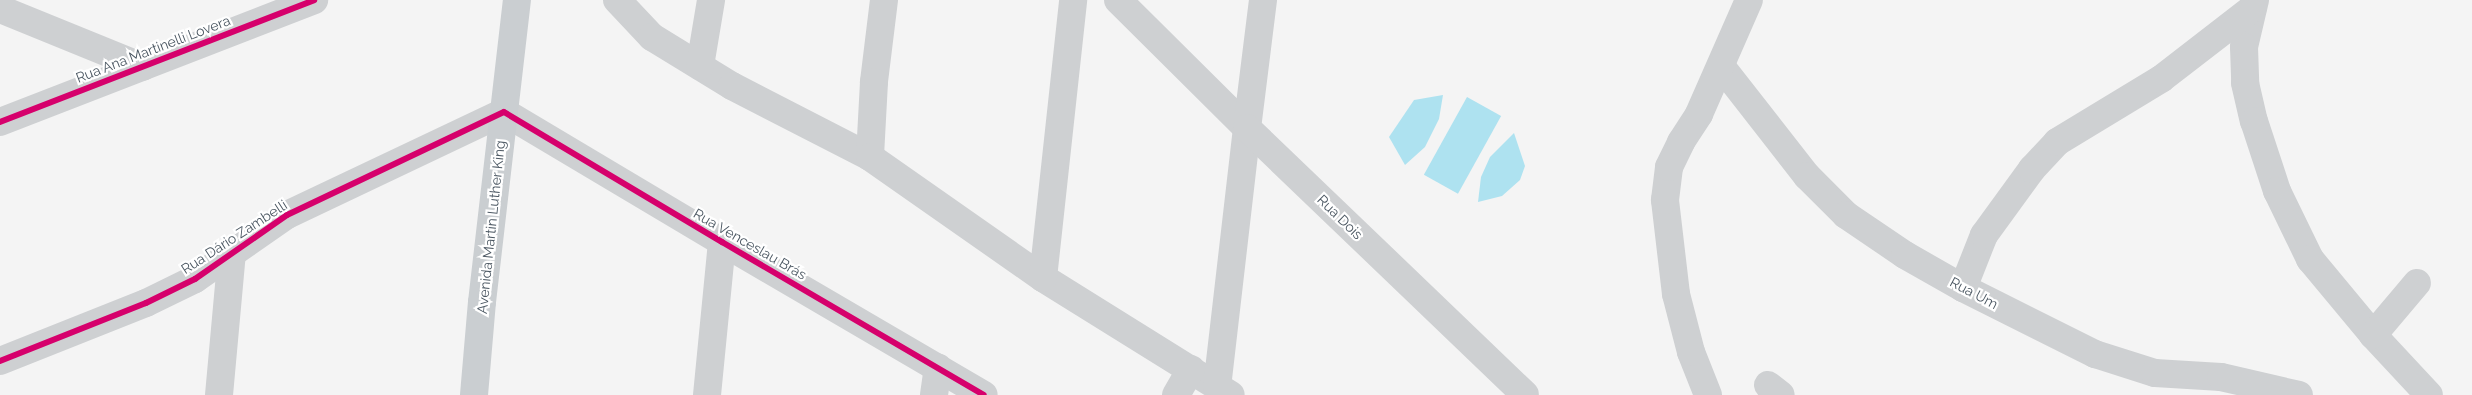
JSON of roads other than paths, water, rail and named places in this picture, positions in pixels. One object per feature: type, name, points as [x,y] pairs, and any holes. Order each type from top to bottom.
[{"type":"main road","name":"Avenida Martin Luther King","points":[[474,395],[482,302],[517,0]]},
{"type":"street","points":[[617,0],[652,37],[732,86],[870,157],[1042,278],[1224,390],[1247,128],[1263,0]]},
{"type":"street","points":[[700,66],[711,0]]},
{"type":"street","points":[[870,157],[874,82],[884,0]]},
{"type":"street","points":[[1042,278],[1072,0]]},
{"type":"street","name":"Rua Dois","points":[[1118,0],[1247,128],[1525,395]]},
{"type":"street","points":[[1708,395],[1691,352],[1676,294],[1665,200],[1669,167],[1681,142],[1699,114],[1749,0]]},
{"type":"street","name":"Rua Ana Martinelli Lovera","points":[[0,122],[311,1]]},
{"type":"street","points":[[1963,288],[1984,235],[2032,169],[2057,142],[2161,79],[2254,4]]},
{"type":"street","points":[[2254,4],[2244,47],[2245,83],[2254,121],[2277,192],[2310,259],[2373,335],[2429,395]]},
{"type":"street","points":[[0,9],[143,66]]},
{"type":"street","name":"Rua Um","points":[[1721,66],[1807,176],[1846,215],[1905,254],[1963,288],[2095,354],[2155,373],[2222,377],[2299,395]]},
{"type":"street","name":"Rua Venceslau Brás","points":[[504,112],[984,395]]},
{"type":"street","name":"Rua Dário Zambelli","points":[[0,361],[146,304],[195,279],[232,251],[287,215],[504,112]]},
{"type":"street","points":[[707,395],[722,242]]},
{"type":"street","points":[[219,395],[232,251]]},
{"type":"street","points":[[2373,335],[2417,283]]},
{"type":"street","points":[[934,395],[938,367]]},
{"type":"street","points":[[1176,395],[1191,370]]},
{"type":"water","points":[[1443,95],[1439,119],[1425,147],[1405,165],[1389,137],[1414,100]]},
{"type":"water","points":[[1467,97],[1501,116],[1458,194],[1424,175]]},
{"type":"water","points":[[1514,133],[1525,166],[1520,180],[1502,196],[1478,202],[1481,177],[1490,157]]}]
